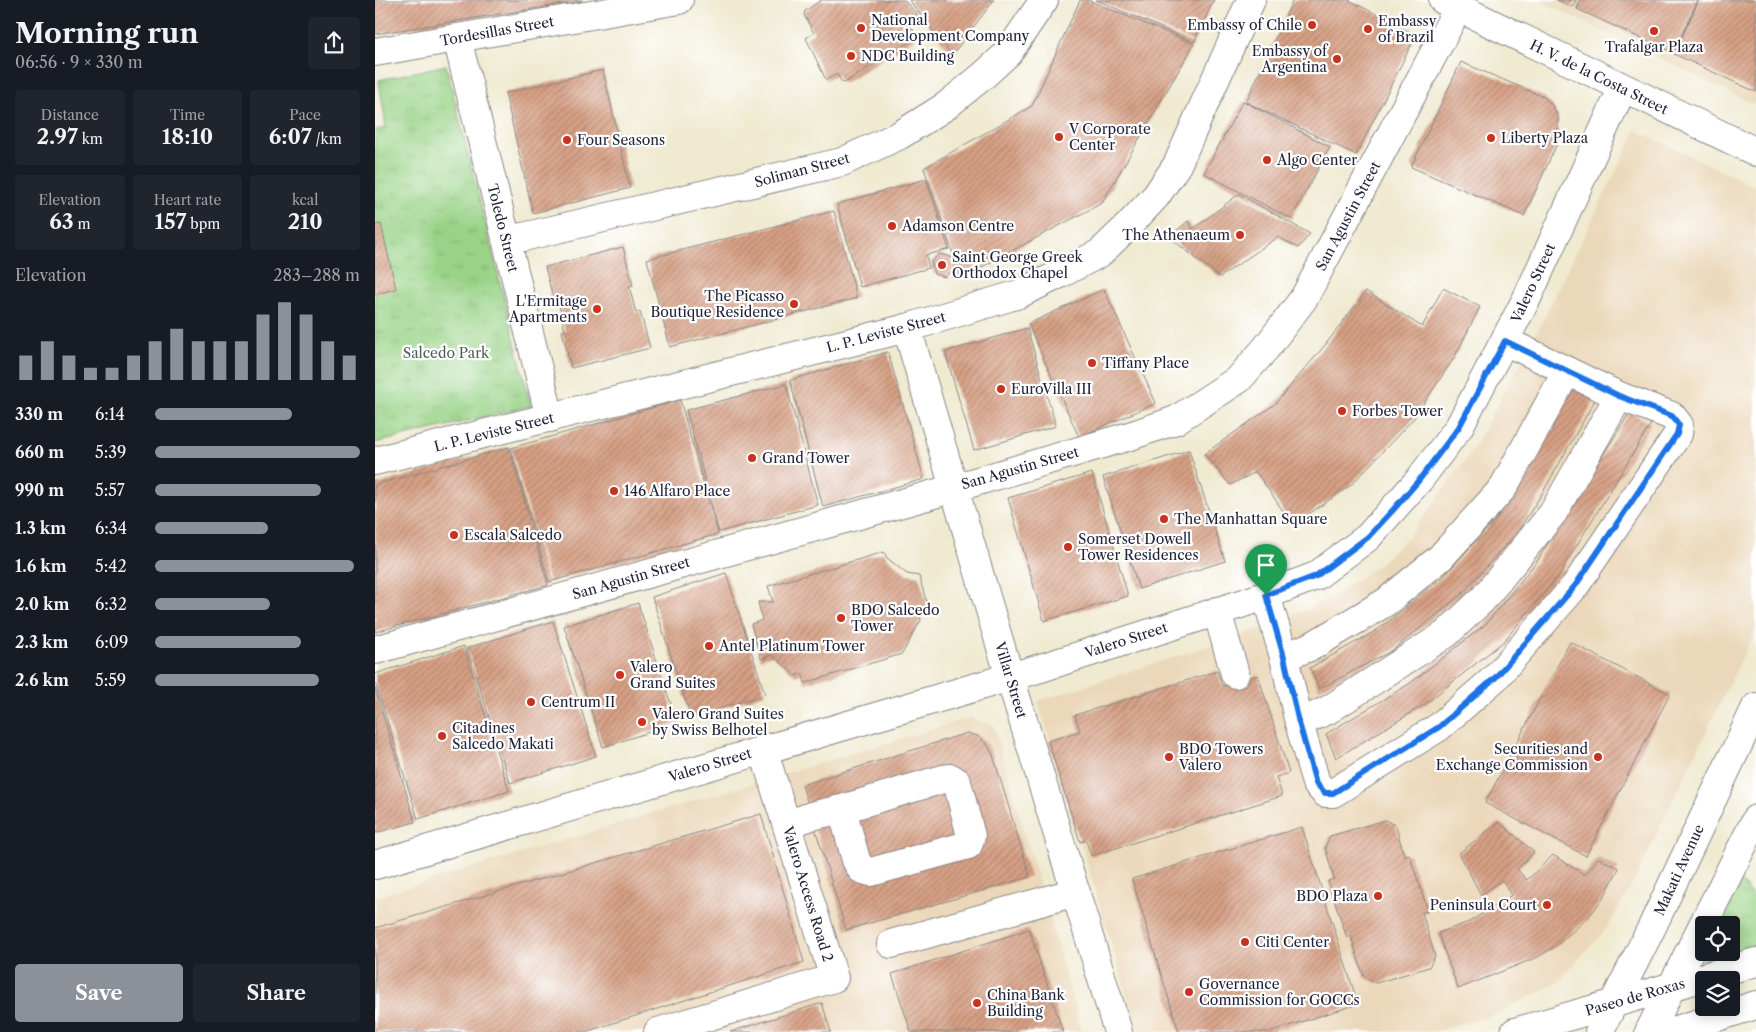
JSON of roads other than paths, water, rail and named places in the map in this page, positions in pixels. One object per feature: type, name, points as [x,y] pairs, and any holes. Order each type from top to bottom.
[{"type":"street","name":"Tordesillas Street","points":[[375,52],[679,0]]},
{"type":"street","name":"Soliman Street","points":[[506,239],[523,237],[842,162],[900,135],[946,106],[1008,53],[1044,0]]},
{"type":"street","name":"L. P. Leviste Street","points":[[375,461],[907,328],[1019,294],[1100,253],[1156,196],[1177,165],[1251,0]]},
{"type":"street","name":"H. V. de la Costa Street","points":[[1450,4],[1756,152]]},
{"type":"street","name":"San Agustin Street","points":[[375,650],[955,487],[1133,435],[1176,420],[1239,379],[1266,348],[1304,298],[1450,4]]},
{"type":"street","name":"Toledo Street","points":[[457,38],[550,418]]},
{"type":"street","name":"Valero Street","points":[[375,865],[1011,677],[1266,595],[1316,576],[1368,537],[1419,480],[1459,427],[1528,296],[1623,89]]},
{"type":"street","name":"Villar Street","points":[[907,328],[1118,1032]]},
{"type":"street","points":[[1266,595],[1316,783],[1325,793],[1333,793],[1439,727],[1495,678],[1575,586],[1677,434],[1679,425],[1672,416],[1619,396],[1505,341]]},
{"type":"street","points":[[1284,657],[1312,646],[1385,602],[1440,558],[1503,488],[1567,371]]},
{"type":"street","points":[[1299,723],[1328,710],[1447,634],[1483,599],[1553,513],[1619,396]]},
{"type":"street","points":[[1217,611],[1235,674]]},
{"type":"street","name":"Makati Avenue","points":[[1599,1032],[1756,707]]},
{"type":"street","name":"Valero Access Road 2","points":[[658,1032],[834,978],[763,750]]},
{"type":"street","points":[[787,825],[811,816],[842,809],[943,778],[951,778],[957,782],[971,836],[968,844],[871,872],[861,869],[856,860],[842,809]]},
{"type":"street","points":[[1649,1032],[1755,830]]},
{"type":"street","points":[[891,944],[1076,892]]},
{"type":"street","name":"Paseo de Roxas","points":[[1515,1032],[1756,962]]},
{"type":"street","points":[[1670,1032],[1756,1005]]},
{"type":"place","name":"Embassy of Chile","points":[[1312,25]]},
{"type":"place","name":"National Development Company","points":[[861,28]]},
{"type":"place","name":"Embassy of Brazil","points":[[1368,29]]},
{"type":"place","name":"Trafalgar Plaza","points":[[1654,31]]},
{"type":"place","name":"NDC Building","points":[[851,56]]},
{"type":"place","name":"Embassy of Argentina","points":[[1337,59]]},
{"type":"place","name":"V Corporate Center","points":[[1059,137]]},
{"type":"place","name":"Liberty Plaza","points":[[1491,138]]},
{"type":"place","name":"Four Seasons","points":[[567,140]]},
{"type":"place","name":"Algo Center","points":[[1267,160]]},
{"type":"place","name":"Adamson Centre","points":[[892,226]]},
{"type":"place","name":"The Athenaeum","points":[[1240,235]]},
{"type":"place","name":"Saint George Greek Orthodox Chapel","points":[[942,265]]},
{"type":"place","name":"The Picasso Boutique Residence","points":[[794,304]]},
{"type":"place","name":"L'Ermitage Apartments","points":[[597,309]]},
{"type":"place","name":"Tiffany Place","points":[[1092,363]]},
{"type":"place","name":"EuroVilla III","points":[[1001,389]]},
{"type":"place","name":"Forbes Tower","points":[[1342,411]]},
{"type":"place","name":"Grand Tower","points":[[752,458]]},
{"type":"place","name":"146 Alfaro Place","points":[[614,491]]},
{"type":"place","name":"The Manhattan Square","points":[[1164,519]]},
{"type":"place","name":"Escala Salcedo","points":[[454,535]]},
{"type":"place","name":"Somerset Dowell Tower Residences","points":[[1068,547]]},
{"type":"place","name":"BDO Salcedo Tower","points":[[841,618]]},
{"type":"place","name":"Antel Platinum Tower","points":[[709,646]]},
{"type":"place","name":"Valero Grand Suites","points":[[620,675]]},
{"type":"place","name":"Centrum II","points":[[531,702]]},
{"type":"place","name":"Valero Grand Suites by Swiss Belhotel","points":[[642,722]]},
{"type":"place","name":"Citadines Salcedo Makati","points":[[442,736]]},
{"type":"place","name":"BDO Towers Valero","points":[[1169,757]]},
{"type":"place","name":"Securities and Exchange Commission","points":[[1598,757]]},
{"type":"place","name":"BDO Plaza","points":[[1378,896]]},
{"type":"place","name":"Peninsula Court","points":[[1547,905]]},
{"type":"place","name":"Citi Center","points":[[1245,942]]},
{"type":"place","name":"Governance Commission for GOCCs","points":[[1189,992]]},
{"type":"place","name":"China Bank Building","points":[[977,1003]]},
{"type":"park label","name":"Salcedo Park","points":[[446,353]]}]
